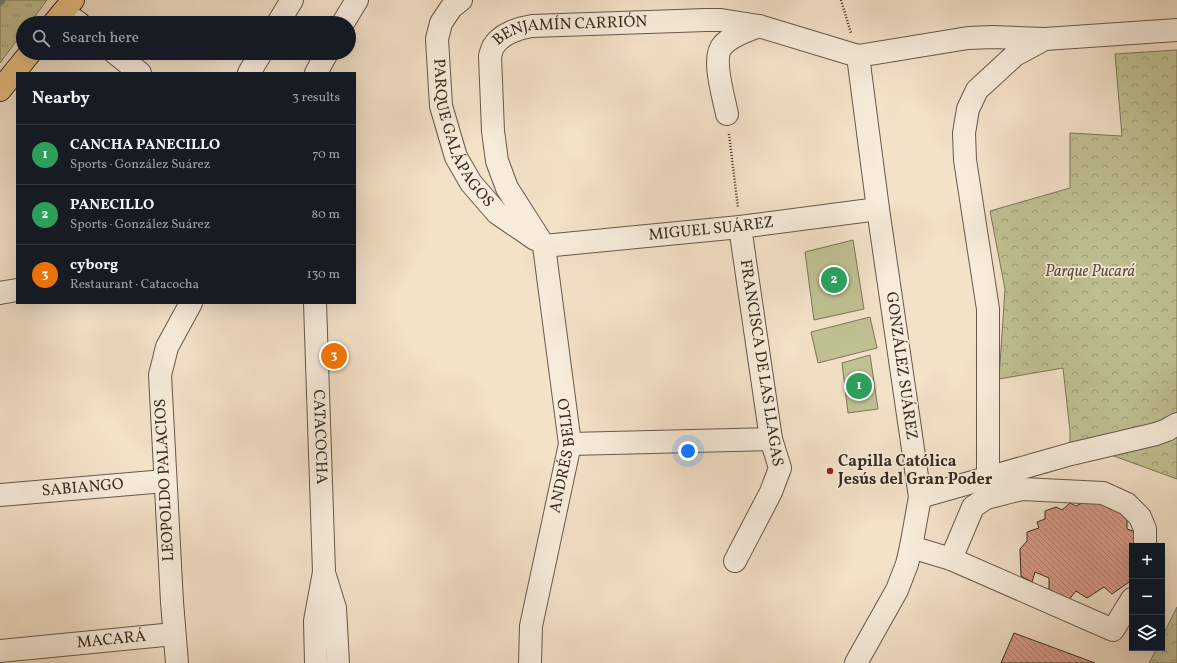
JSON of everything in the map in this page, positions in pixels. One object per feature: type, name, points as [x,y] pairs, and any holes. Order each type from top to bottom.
[{"type":"main road","points":[[0,90],[24,60]]},
{"type":"street","points":[[282,16],[292,0]]},
{"type":"street","points":[[347,16],[357,0]]},
{"type":"street","name":"PARQUE GALÁPAGOS","points":[[461,0],[451,8],[441,23],[437,39],[441,106],[456,157],[472,184],[497,213],[544,246]]},
{"type":"street","name":"BENJAMÍN CARRIÓN","points":[[544,246],[507,188],[497,161],[492,131],[490,56],[493,47],[500,39],[521,28],[532,26],[721,20],[759,26],[858,56]]},
{"type":"street","points":[[726,114],[717,63],[718,54],[722,46],[730,39],[759,26]]},
{"type":"street","points":[[858,56],[968,38],[993,37],[1045,39],[1177,30]]},
{"type":"street","points":[[988,476],[988,309],[965,160],[964,133],[968,109],[977,90],[1015,55],[1045,39]]},
{"type":"street","name":"GONZÁLEZ SUÁREZ","points":[[856,663],[897,590],[911,547],[920,497],[878,209],[858,56]]},
{"type":"street","points":[[124,60],[139,72]]},
{"type":"street","points":[[250,72],[257,60]]},
{"type":"street","points":[[316,72],[322,60]]},
{"type":"street","points":[[330,72],[333,60]]},
{"type":"street","name":"MIGUEL SUÁREZ","points":[[544,246],[740,227],[878,209]]},
{"type":"street","name":"FRANCISCA DE LAS LLAGAS","points":[[735,561],[771,492],[780,468],[771,439],[740,227]]},
{"type":"street","name":"ANDRÉS BELLO","points":[[530,663],[531,626],[570,444],[544,246]]},
{"type":"street","points":[[0,293],[16,290]]},
{"type":"street","name":"LEOPOLDO PALACIOS","points":[[177,663],[174,634],[160,375],[167,347],[190,304]]},
{"type":"street","name":"CATACOCHA","points":[[315,304],[324,572],[315,621],[316,663]]},
{"type":"street","points":[[920,497],[988,476],[1071,454],[1156,434],[1177,424]]},
{"type":"street","points":[[570,444],[771,439]]},
{"type":"street","name":"SABIANGO","points":[[0,496],[166,480]]},
{"type":"street","points":[[951,559],[973,507],[986,498],[1022,489],[1103,493],[1127,504],[1140,517],[1145,529],[1145,543]]},
{"type":"street","points":[[911,547],[951,559],[1113,630],[1129,604]]},
{"type":"street","name":"CATACOCHA","points":[[324,572],[335,608],[338,663]]},
{"type":"street","name":"MACARÁ","points":[[0,651],[174,634]]},
{"type":"path","points":[[841,0],[858,56]]},
{"type":"path","points":[[726,114],[740,227]]},
{"type":"green space","points":[[0,0],[47,0],[35,16],[16,16],[16,41],[0,63]]},
{"type":"green space","name":"Parque Pucará","points":[[1177,50],[1177,479],[1111,455],[1070,461],[1070,431],[1063,368],[999,379],[1005,289],[990,211],[1070,188],[1070,133],[1122,136],[1115,54]]},
{"type":"green space","points":[[853,240],[864,309],[814,320],[805,252]]},
{"type":"green space","points":[[870,317],[877,348],[818,363],[811,332]]},
{"type":"green space","points":[[870,355],[878,409],[848,413],[842,363]]},
{"type":"green space","points":[[1177,607],[1177,663],[1149,663],[1155,651],[1165,651],[1165,631]]},
{"type":"building","points":[[1095,497],[1127,512],[1127,529],[1136,532],[1136,543],[1129,543],[1129,582],[1112,594],[1104,587],[1087,598],[1076,591],[1067,602],[1049,592],[1049,578],[1035,572],[1032,582],[1021,576],[1020,549],[1027,541],[1027,532],[1039,528],[1037,522],[1045,519],[1045,511],[1056,507],[1062,510],[1070,503],[1076,506]]},
{"type":"building","points":[[1014,633],[1095,663],[1001,663]]},
{"type":"waterway","points":[[0,3],[3,0]]},
{"type":"place","name":"PANECILLO","points":[[834,280]]},
{"type":"place","name":"cyborg","points":[[334,356]]},
{"type":"place","name":"CANCHA PANECILLO","points":[[859,386]]},
{"type":"place","name":"Capilla Católica Jesús del Gran Poder","points":[[830,471]]}]
